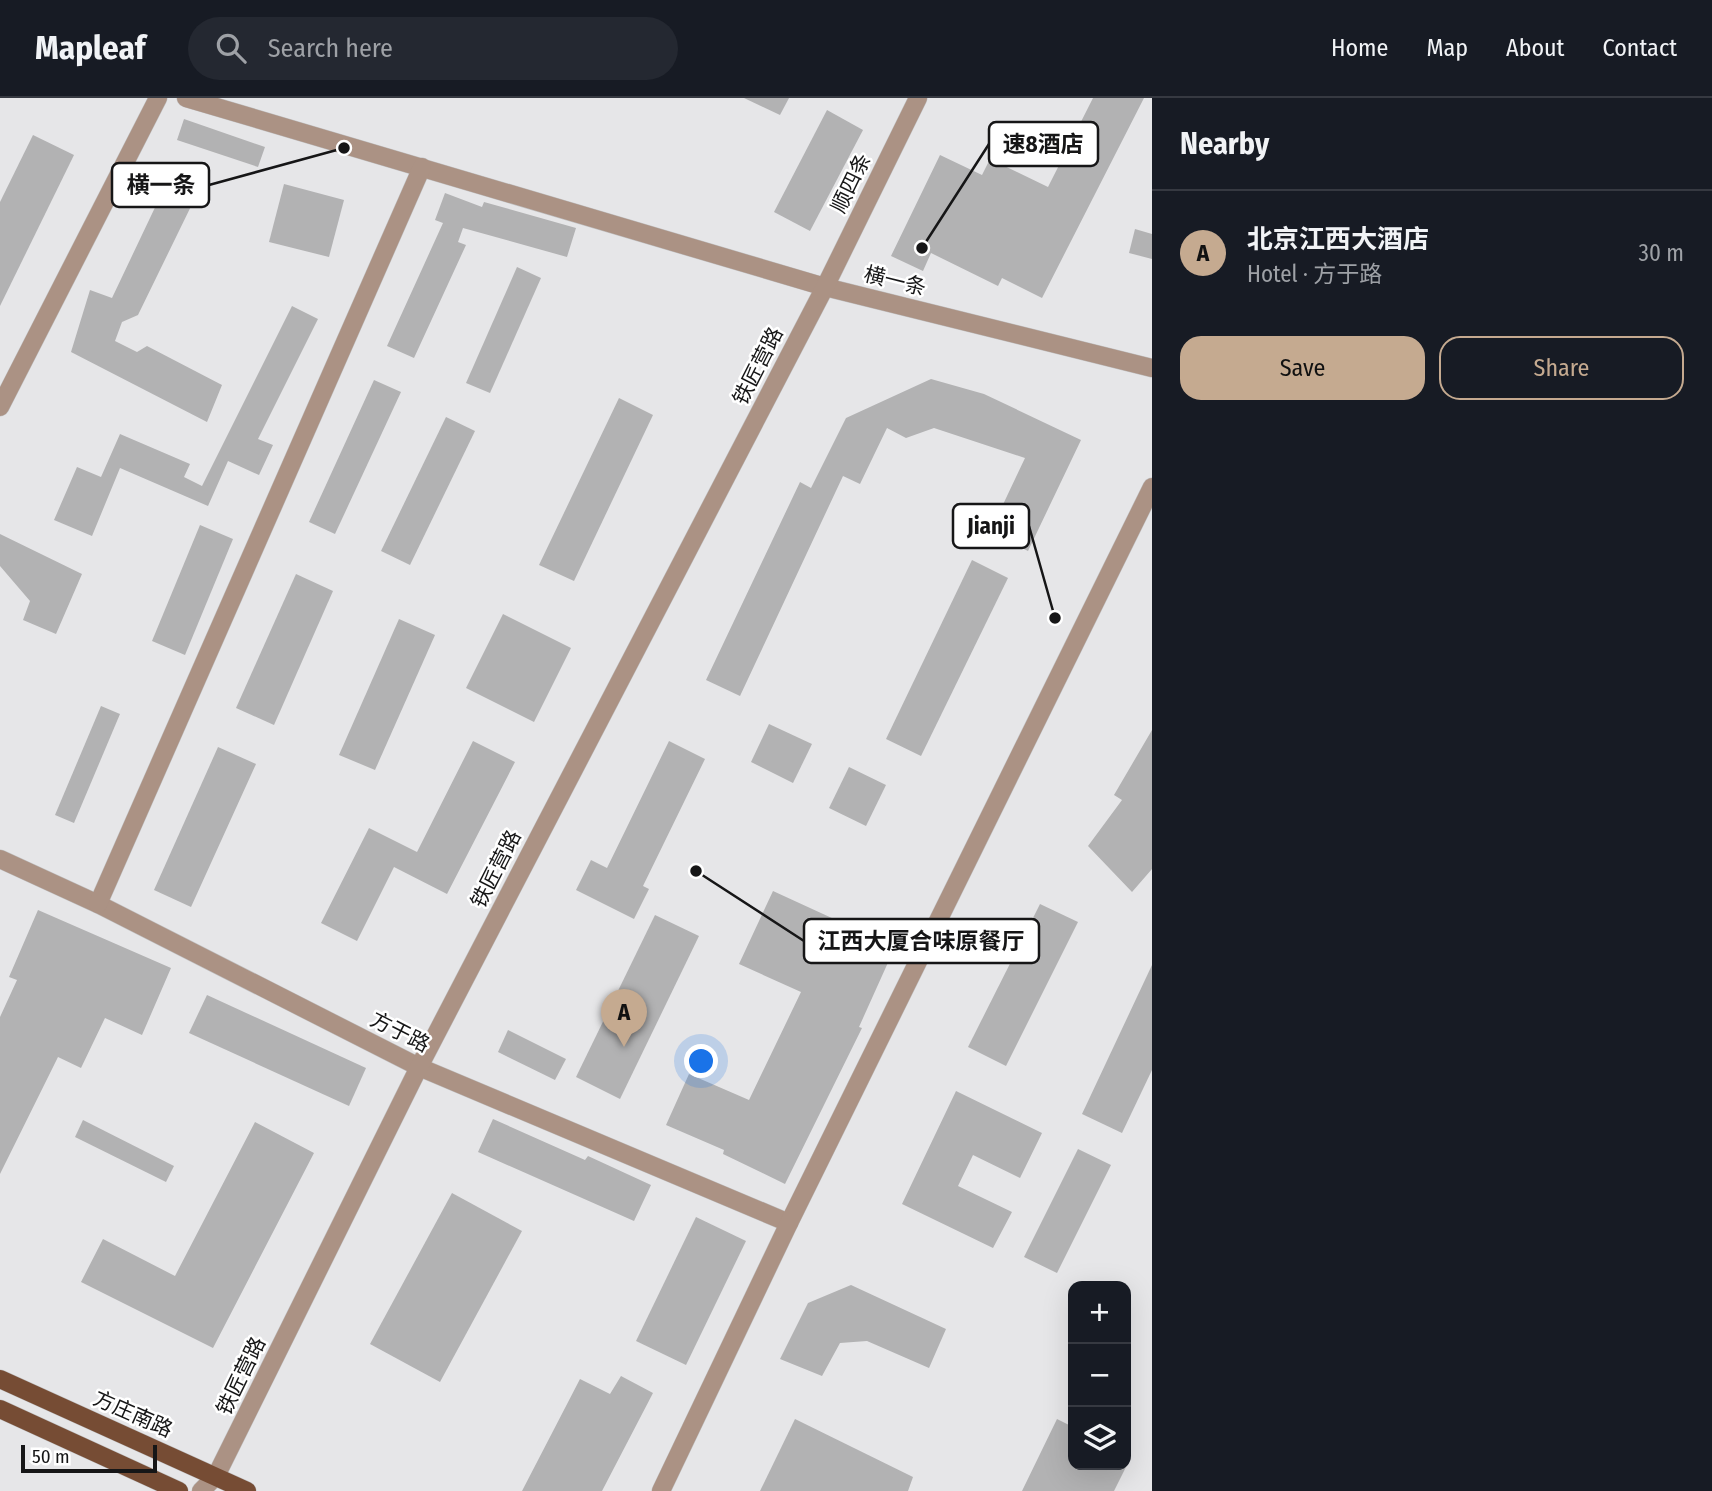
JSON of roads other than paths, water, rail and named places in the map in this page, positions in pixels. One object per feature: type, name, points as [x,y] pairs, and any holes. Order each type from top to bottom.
[{"type":"main road","name":"方庄南路","points":[[0,1379],[216,1484],[247,1491]]},
{"type":"main road","points":[[0,1409],[179,1491]]},
{"type":"street","points":[[0,407],[158,98]]},
{"type":"street","name":"横一条","points":[[186,98],[825,287],[1152,368]]},
{"type":"street","name":"顺四条","points":[[825,287],[918,98]]},
{"type":"street","points":[[99,904],[422,167]]},
{"type":"street","name":"铁匠营路","points":[[201,1491],[216,1484],[419,1068],[825,287]]},
{"type":"street","points":[[661,1491],[789,1223],[1152,487]]},
{"type":"street","name":"方于路","points":[[0,859],[99,904],[419,1068],[789,1223]]},
{"type":"place","name":"横一条","points":[[344,148]]},
{"type":"place","name":"速8酒店","points":[[922,248]]},
{"type":"place","name":"Jianji","points":[[1055,618]]},
{"type":"place","name":"江西大厦合味原餐厅","points":[[696,871]]},
{"type":"place","name":"北京江西大酒店","points":[[624,1047]]}]
